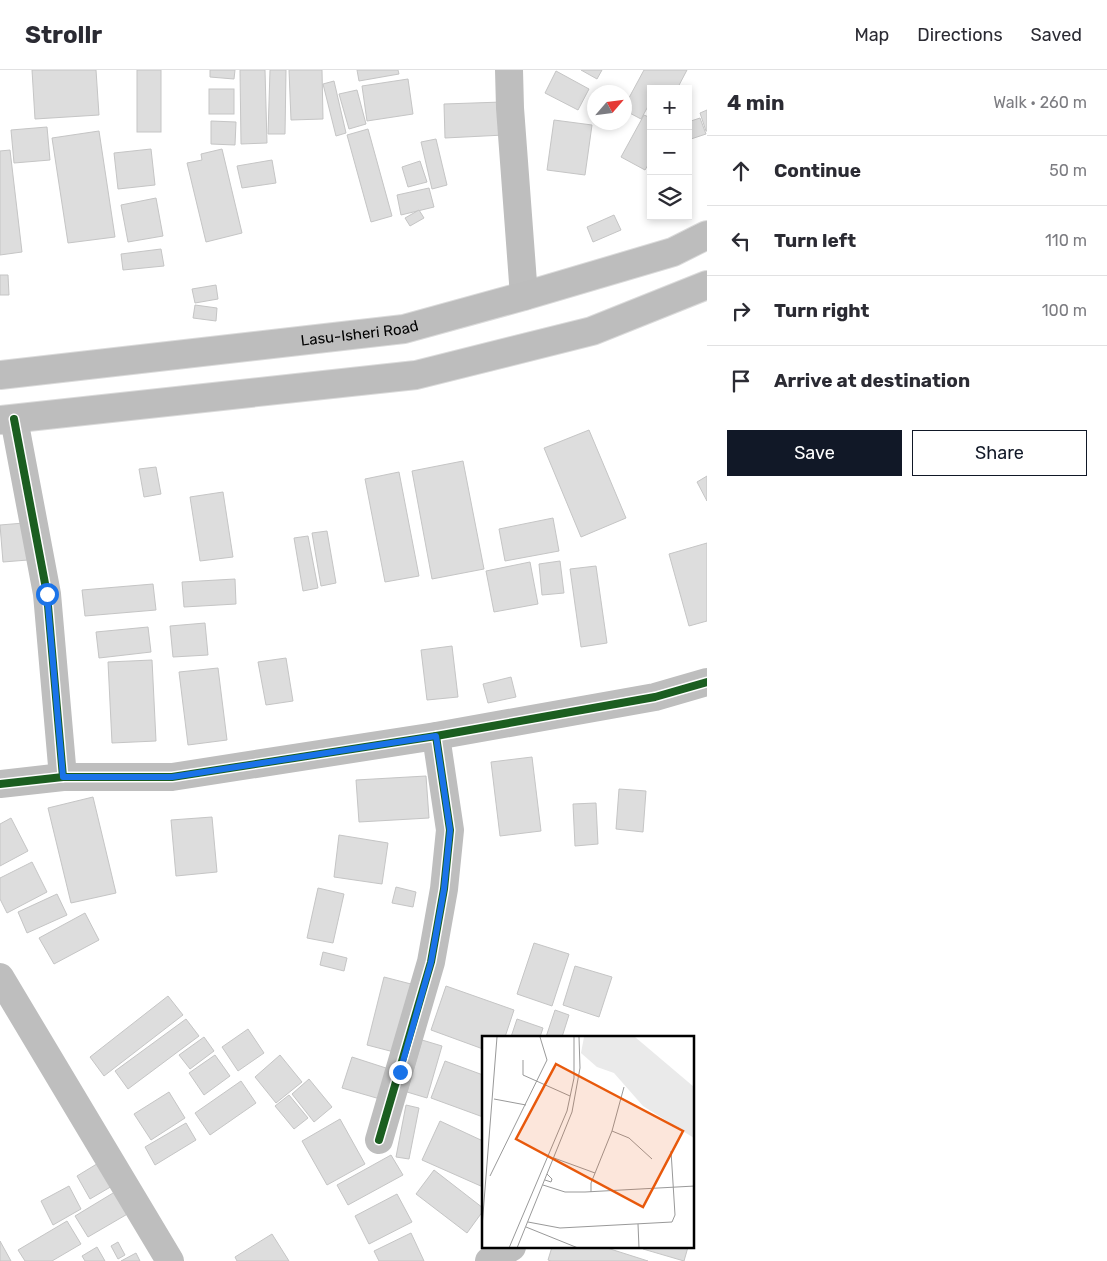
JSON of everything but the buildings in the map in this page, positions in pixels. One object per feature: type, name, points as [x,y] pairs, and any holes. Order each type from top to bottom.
[{"type":"main road","name":"Lasu-Isheri Road","points":[[0,375],[404,329],[673,252],[707,236]]},
{"type":"main road","points":[[7,419],[416,375],[592,331],[707,285]]},
{"type":"street","points":[[509,70],[510,108],[524,296]]},
{"type":"street","points":[[7,419],[47,594],[63,777]]},
{"type":"street","points":[[0,784],[63,777],[172,777],[436,736],[655,697],[707,682]]},
{"type":"street","points":[[379,1140],[431,962],[444,889],[450,830],[436,736]]},
{"type":"street","points":[[0,977],[170,1261]]},
{"type":"street","points":[[490,1261],[510,1248]]},
{"type":"cycle path","points":[[14,419],[47,594],[63,777]]},
{"type":"cycle path","points":[[0,784],[63,777],[172,777],[436,736],[655,697],[707,682]]},
{"type":"cycle path","points":[[379,1140],[431,962],[444,889],[450,830],[436,736]]},
{"type":"route","points":[[47,594],[63,777],[172,777],[436,736],[450,830],[444,889],[439,926],[431,962],[400,1072]]}]
